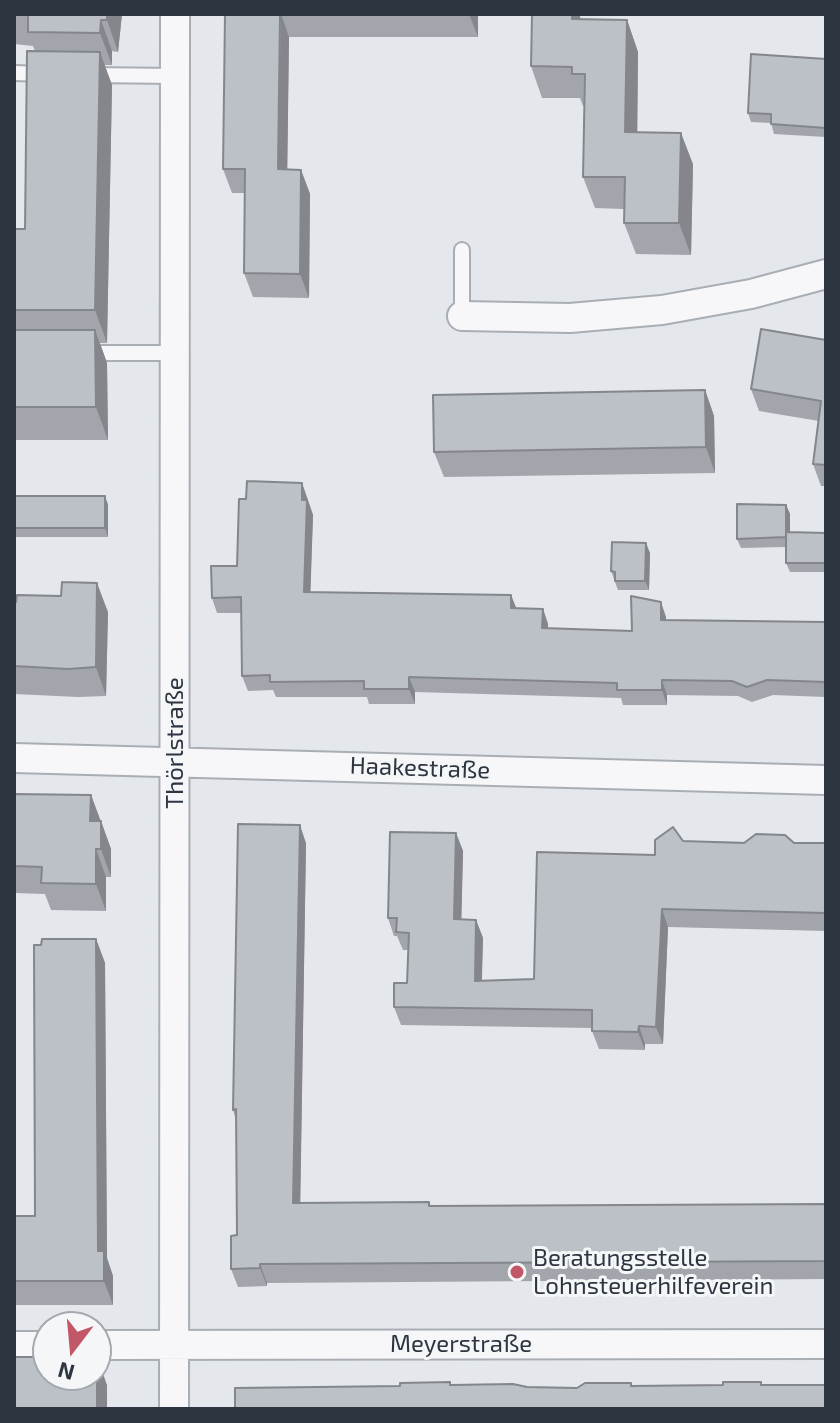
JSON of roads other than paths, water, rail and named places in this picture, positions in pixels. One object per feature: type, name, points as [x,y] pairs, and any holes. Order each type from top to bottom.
[{"type":"street","name":"Thörlstraße","points":[[174,1409],[175,14]]},
{"type":"street","points":[[462,316],[570,318],[662,310],[751,294],[826,274]]},
{"type":"street","name":"Haakestraße","points":[[14,758],[826,780]]},
{"type":"street","name":"Meyerstraße","points":[[112,1345],[826,1344]]},
{"type":"lane","points":[[14,73],[176,76]]},
{"type":"lane","points":[[462,250],[462,316]]},
{"type":"lane","points":[[72,353],[176,353]]},
{"type":"place","name":"Beratungsstelle Lohnsteuerhilfeverein","points":[[517,1272]]}]
